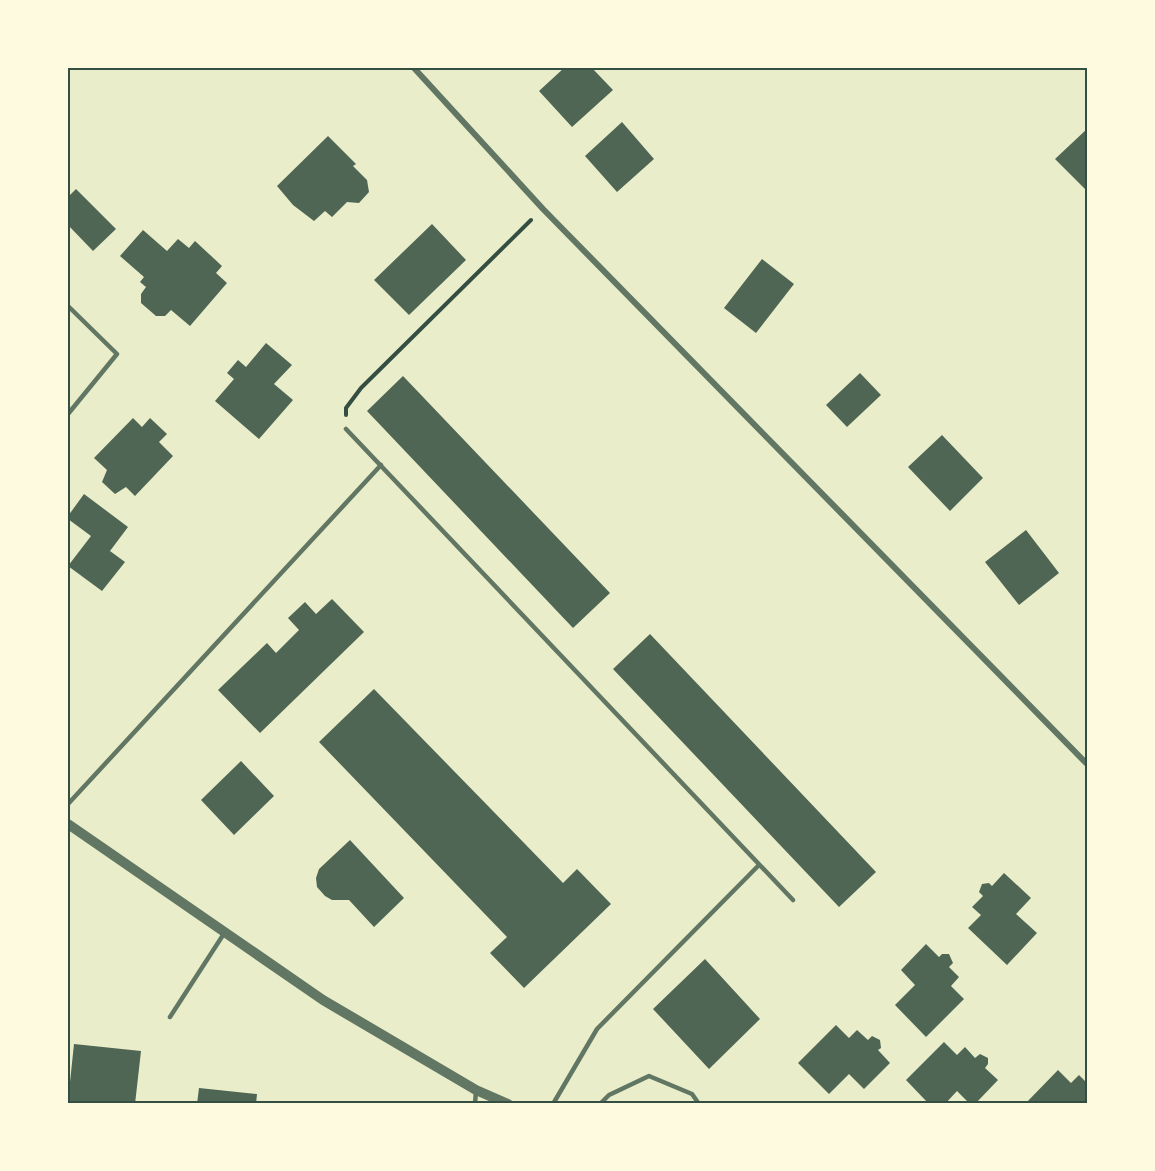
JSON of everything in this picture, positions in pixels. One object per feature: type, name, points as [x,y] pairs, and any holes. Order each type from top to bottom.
[{"type":"street","points":[[414,68],[543,209],[1088,765]]},
{"type":"street","points":[[68,824],[323,1000],[476,1090],[508,1104]]},
{"type":"lane","points":[[68,306],[117,354],[68,414]]},
{"type":"lane","points":[[346,429],[792,900]]},
{"type":"lane","points":[[68,804],[381,465]]},
{"type":"lane","points":[[553,1104],[597,1029],[759,865]]},
{"type":"lane","points":[[170,1017],[225,932]]},
{"type":"lane","points":[[600,1104],[609,1095],[649,1076],[692,1094],[699,1104]]},
{"type":"lane","points":[[475,1104],[476,1090]]},
{"type":"path","points":[[346,429],[346,408],[361,388],[543,209]]},
{"type":"building","points":[[564,68],[592,68],[613,90],[572,127],[539,91]]},
{"type":"building","points":[[622,122],[654,159],[617,192],[585,156]]},
{"type":"building","points":[[1088,128],[1088,192],[1055,159]]},
{"type":"building","points":[[328,136],[356,164],[353,166],[367,180],[369,192],[359,203],[347,202],[332,217],[325,211],[314,221],[293,205],[277,186]]},
{"type":"building","points":[[76,189],[116,229],[93,251],[68,225],[68,197]]},
{"type":"building","points":[[432,224],[466,260],[409,315],[374,280]]},
{"type":"building","points":[[143,230],[167,251],[178,239],[189,248],[195,241],[222,266],[216,273],[227,283],[190,326],[171,310],[165,316],[156,316],[141,303],[141,294],[146,287],[140,282],[144,277],[120,256]]},
{"type":"building","points":[[762,259],[794,284],[756,333],[724,308]]},
{"type":"building","points":[[266,343],[292,365],[274,384],[293,400],[259,439],[215,401],[234,379],[227,373],[238,360],[246,367]]},
{"type":"building","points":[[860,373],[881,395],[847,427],[826,405]]},
{"type":"building","points":[[403,376],[610,593],[573,628],[367,411]]},
{"type":"building","points":[[133,418],[142,427],[150,418],[167,434],[159,442],[173,456],[135,496],[126,487],[115,494],[102,482],[107,470],[94,458]]},
{"type":"building","points":[[942,435],[983,478],[950,511],[908,467]]},
{"type":"building","points":[[84,494],[128,527],[110,551],[125,562],[102,591],[68,566],[91,536],[68,519]]},
{"type":"building","points":[[1026,530],[1059,573],[1019,605],[985,562]]},
{"type":"building","points":[[332,599],[364,632],[260,733],[218,690],[267,643],[276,653],[299,630],[288,618],[305,602],[316,614]]},
{"type":"building","points":[[650,634],[876,872],[839,907],[613,669]]},
{"type":"building","points":[[374,689],[563,883],[577,869],[611,904],[524,988],[490,953],[507,937],[319,742]]},
{"type":"building","points":[[241,761],[274,796],[234,835],[201,800]]},
{"type":"building","points":[[350,840],[404,898],[374,927],[349,900],[332,900],[317,887],[316,878],[319,869]]},
{"type":"building","points":[[1004,873],[1031,898],[1016,914],[1037,933],[1007,965],[968,928],[981,915],[972,907],[983,896],[979,892],[982,884],[989,883],[992,886]]},
{"type":"building","points":[[926,944],[939,957],[942,954],[949,954],[953,963],[949,967],[959,977],[951,986],[964,999],[926,1037],[895,1005],[915,985],[901,970]]},
{"type":"building","points":[[705,959],[760,1019],[709,1069],[653,1009]]},
{"type":"building","points":[[836,1025],[849,1038],[857,1030],[868,1040],[872,1036],[880,1040],[881,1048],[878,1050],[890,1063],[864,1089],[849,1074],[829,1094],[798,1063]]},
{"type":"building","points":[[944,1042],[957,1055],[965,1047],[975,1058],[980,1054],[988,1058],[985,1068],[998,1080],[975,1104],[970,1104],[957,1091],[945,1104],[929,1104],[906,1080]]},
{"type":"building","points":[[74,1044],[141,1051],[135,1104],[94,1104],[68,1101]]},
{"type":"building","points":[[1058,1070],[1071,1083],[1079,1075],[1088,1084],[1088,1104],[1025,1104]]},
{"type":"building","points":[[199,1088],[257,1094],[256,1104],[197,1104]]}]
